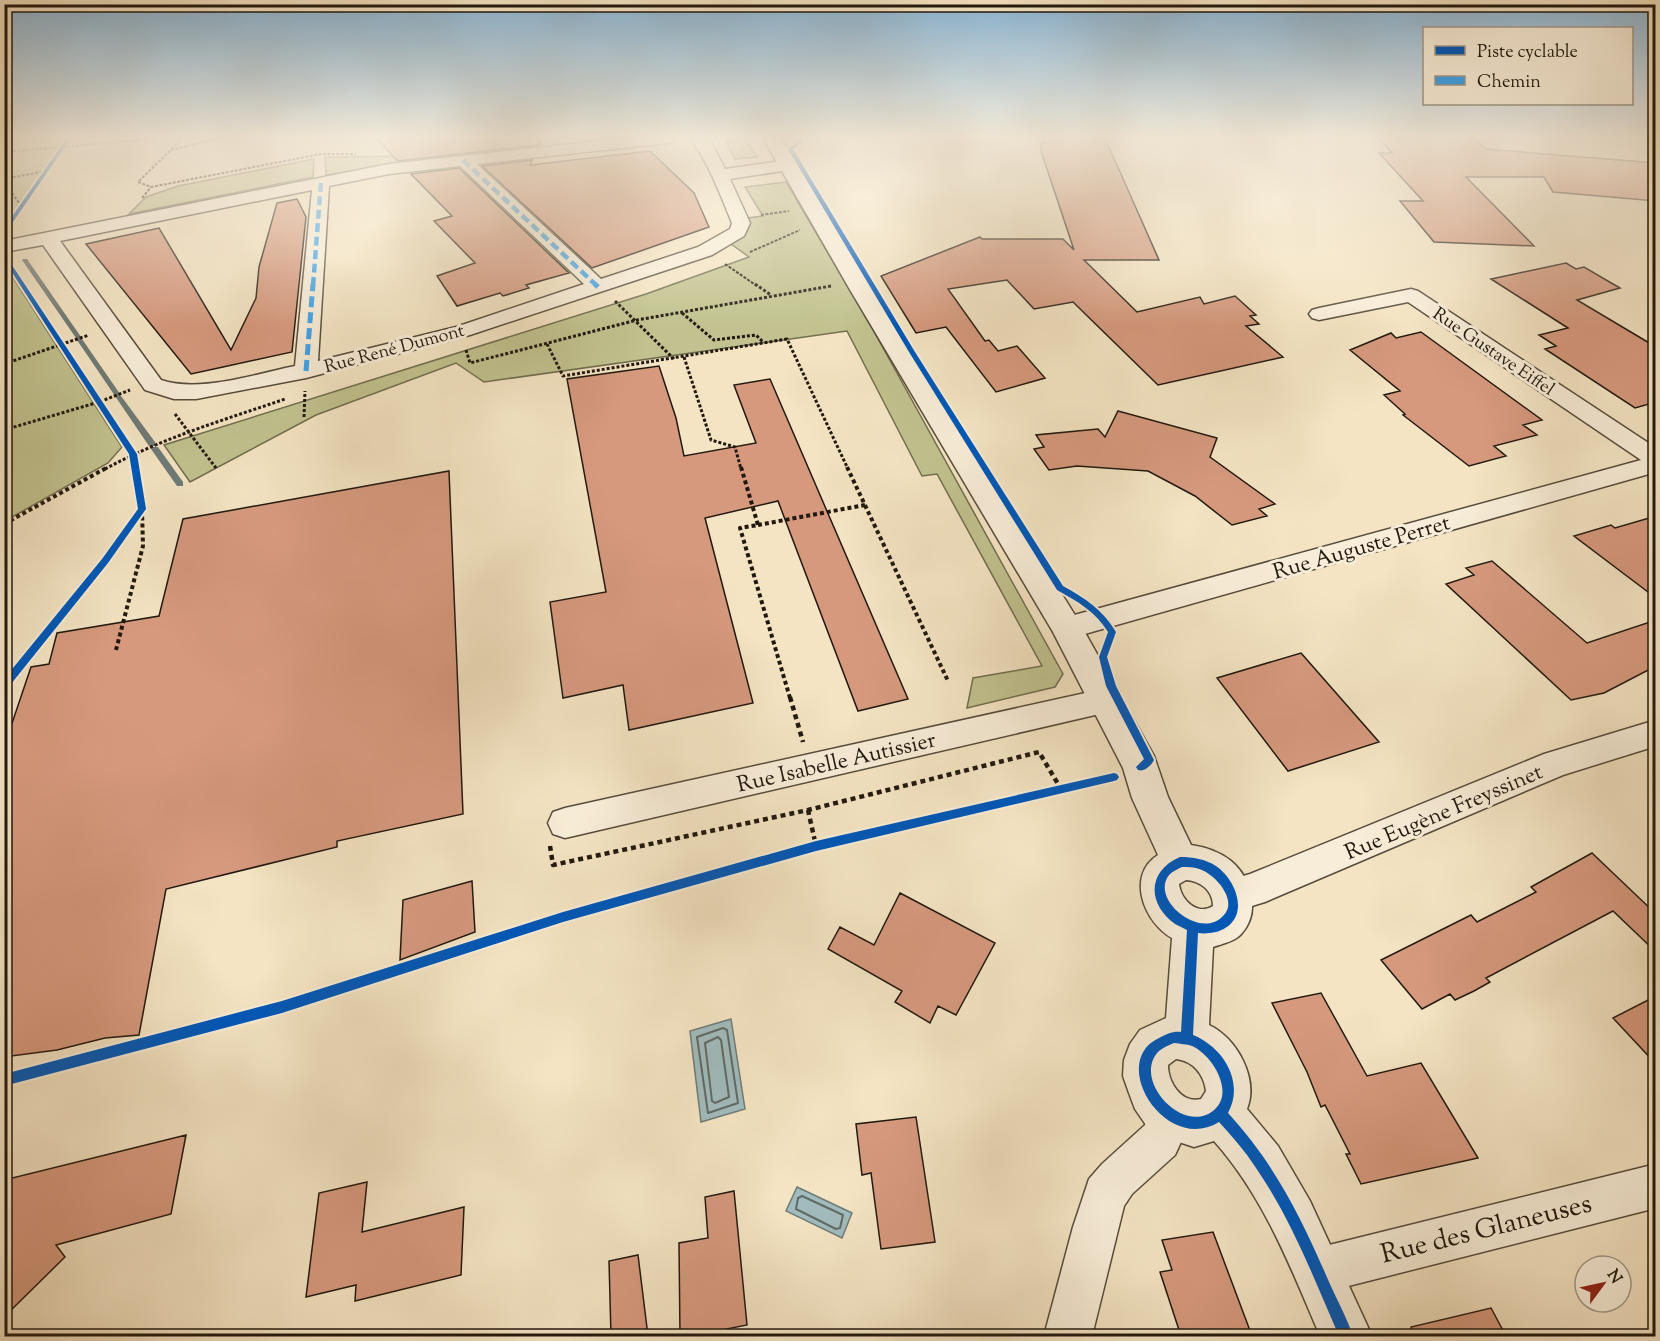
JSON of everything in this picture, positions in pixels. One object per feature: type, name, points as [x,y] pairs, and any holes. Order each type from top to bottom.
[{"type":"street","points":[[4,247],[230,201]]},
{"type":"street","points":[[306,371],[320,201]]},
{"type":"street","points":[[506,201],[598,287]]},
{"type":"street","name":"Rue René Dumont","points":[[48,238],[153,385],[174,392],[196,392],[306,371],[463,331],[705,251],[738,232],[741,223],[731,201]]},
{"type":"street","points":[[810,201],[1108,700],[1142,767],[1150,798],[1169,843],[1180,862]]},
{"type":"street","name":"Rue Gustave Eiffel","points":[[1319,314],[1411,296],[1656,459]]},
{"type":"street","name":"Rue Auguste Perret","points":[[1067,628],[1656,464]]},
{"type":"street","name":"Rue Isabelle Autissier","points":[[565,823],[1108,700]]},
{"type":"street","name":"Rue Eugène Freyssinet","points":[[1232,895],[1252,890],[1555,765],[1656,733]]},
{"type":"street","points":[[1180,862],[1201,864],[1212,869],[1221,877],[1232,895],[1234,906],[1225,923],[1216,928],[1193,928],[1171,914],[1159,892],[1159,882],[1163,873],[1170,866],[1180,862]]},
{"type":"street","points":[[1187,1038],[1193,928]]},
{"type":"street","points":[[1174,1036],[1200,1043],[1221,1064],[1229,1091],[1226,1104],[1220,1114],[1198,1124],[1185,1122],[1172,1116],[1160,1106],[1151,1094],[1144,1067],[1147,1055],[1162,1039],[1174,1036]]},
{"type":"street","points":[[1220,1114],[1244,1140],[1275,1183],[1346,1336]]},
{"type":"street","points":[[1068,1336],[1105,1196],[1117,1179],[1160,1140],[1172,1116]]},
{"type":"street","name":"Rue des Glaneuses","points":[[1317,1271],[1656,1186]]},
{"type":"path","points":[[18,201],[22,207]]},
{"type":"path","points":[[10,224],[26,201]]},
{"type":"path","points":[[705,251],[772,295]]},
{"type":"path","points":[[11,265],[133,454],[142,509],[143,546],[117,650]]},
{"type":"path","points":[[470,363],[637,320],[827,285],[837,288]]},
{"type":"path","points":[[598,287],[637,320],[674,359]]},
{"type":"path","points":[[682,312],[714,340],[756,335],[764,343]]},
{"type":"path","points":[[4,364],[112,327]]},
{"type":"path","points":[[547,344],[563,376],[787,339],[948,681]]},
{"type":"path","points":[[684,357],[711,440],[735,447],[758,525]]},
{"type":"path","points":[[4,430],[132,390]]},
{"type":"path","points":[[169,405],[216,468]]},
{"type":"path","points":[[4,524],[133,454]]},
{"type":"path","points":[[804,744],[740,528],[865,505]]},
{"type":"path","points":[[4,686],[105,561],[142,509]]},
{"type":"path","points":[[565,823],[548,829],[553,865],[808,810],[1039,752],[1061,789]]},
{"type":"path","points":[[4,1080],[282,1007],[563,917],[816,846],[1114,777]]},
{"type":"path","points":[[808,810],[816,846]]},
{"type":"green space","points":[[5,201],[25,201],[11,222],[5,224]]},
{"type":"green space","points":[[142,201],[196,201],[129,214]]},
{"type":"green space","points":[[753,201],[797,201],[871,326],[1063,674],[1055,687],[967,708],[973,678],[1042,666],[937,474],[922,476],[847,331],[484,382],[456,363],[316,415],[190,482],[164,445],[646,294],[749,257],[731,244],[747,231],[748,218],[763,216]]},
{"type":"green space","points":[[5,265],[122,447],[108,463],[5,521]]},
{"type":"water","points":[[731,1019],[745,1109],[701,1122],[690,1031]]},
{"type":"water","points":[[797,1187],[852,1213],[842,1238],[786,1211]]},
{"type":"building","points":[[298,201],[306,217],[292,352],[191,374],[86,244],[159,228],[231,350],[256,298],[259,267],[277,203]]},
{"type":"building","points":[[437,201],[493,201],[569,273],[526,285],[529,288],[503,296],[500,293],[457,306],[437,276],[475,263],[434,221],[452,216]]},
{"type":"building","points":[[519,201],[697,201],[709,227],[592,268]]},
{"type":"building","points":[[1058,201],[1133,201],[1159,260],[1084,260],[1137,312],[1200,297],[1204,304],[1235,296],[1256,315],[1250,316],[1259,324],[1246,326],[1283,357],[1158,385],[1073,302],[1034,309],[1007,280],[948,289],[985,341],[989,340],[998,351],[1017,346],[1045,378],[996,392],[946,327],[916,333],[881,276],[980,237],[982,239],[1063,239],[1074,250]]},
{"type":"building","points":[[1400,201],[1489,201],[1534,246],[1434,242]]},
{"type":"building","points":[[1566,263],[1576,269],[1584,267],[1620,288],[1577,300],[1656,347],[1656,402],[1635,408],[1545,349],[1556,346],[1539,335],[1568,328],[1491,279]]},
{"type":"building","points":[[1421,332],[1542,420],[1523,425],[1537,435],[1494,446],[1506,456],[1469,466],[1403,415],[1405,414],[1384,395],[1400,391],[1350,350],[1391,333],[1396,338]]},
{"type":"building","points":[[659,366],[676,418],[684,456],[756,443],[734,385],[770,379],[908,699],[858,711],[778,501],[705,518],[753,703],[629,730],[623,685],[563,698],[550,602],[606,592],[567,379]]},
{"type":"building","points":[[1118,411],[1217,438],[1210,457],[1275,504],[1259,509],[1267,516],[1232,525],[1195,496],[1148,471],[1077,466],[1049,470],[1034,449],[1044,447],[1036,435],[1098,429],[1105,437]]},
{"type":"building","points":[[449,471],[463,814],[337,841],[337,847],[166,889],[139,1035],[105,1038],[57,1050],[4,1057],[4,747],[31,667],[49,664],[57,633],[159,616],[183,519]]},
{"type":"building","points":[[1656,516],[1656,598],[1574,536],[1611,525],[1615,528]]},
{"type":"building","points":[[1492,561],[1587,643],[1656,620],[1656,666],[1604,693],[1571,700],[1446,584],[1474,575],[1466,568]]},
{"type":"building","points":[[1301,653],[1379,742],[1288,771],[1217,678]]},
{"type":"building","points":[[1592,853],[1656,914],[1656,952],[1613,911],[1486,978],[1490,982],[1474,991],[1455,1000],[1450,994],[1422,1009],[1381,960],[1471,915],[1477,922],[1536,892],[1531,887]]},
{"type":"building","points":[[472,881],[475,932],[400,960],[403,900]]},
{"type":"building","points":[[900,893],[995,943],[956,1015],[938,1006],[930,1023],[895,1002],[902,991],[828,949],[840,927],[874,945]]},
{"type":"building","points":[[1321,993],[1367,1076],[1421,1063],[1478,1158],[1361,1184],[1346,1154],[1350,1154],[1325,1105],[1321,1107],[1307,1072],[1272,1003]]},
{"type":"building","points":[[1656,996],[1656,1064],[1613,1018]]},
{"type":"building","points":[[916,1117],[935,1242],[881,1249],[871,1173],[862,1175],[856,1124]]},
{"type":"building","points":[[186,1135],[171,1214],[56,1245],[65,1257],[4,1317],[4,1180]]},
{"type":"building","points":[[367,1182],[362,1232],[464,1207],[461,1275],[355,1301],[356,1285],[306,1297],[319,1193]]},
{"type":"building","points":[[734,1191],[747,1325],[716,1331],[716,1336],[680,1336],[679,1243],[708,1238],[705,1197]]},
{"type":"building","points":[[1213,1232],[1252,1336],[1181,1336],[1160,1272],[1172,1270],[1162,1240]]},
{"type":"building","points":[[638,1255],[648,1336],[611,1336],[609,1261]]},
{"type":"building","points":[[1491,1308],[1506,1336],[1412,1336],[1411,1327]]},
{"type":"waterway","points":[[25,260],[78,337]]},
{"type":"waterway","points":[[80,340],[117,394]]},
{"type":"waterway","points":[[119,397],[152,444]]},
{"type":"waterway","points":[[155,449],[180,484]]},
{"type":"marked path","points":[[306,371],[320,201]]},
{"type":"marked path","points":[[506,201],[598,287]]},
{"type":"cycle path","points":[[4,233],[26,201]]},
{"type":"cycle path","points":[[821,201],[912,352],[1060,588],[1096,611],[1112,632],[1103,657],[1111,686],[1149,760],[1141,767]]},
{"type":"cycle path","points":[[4,255],[133,454],[142,509],[105,561],[4,686]]},
{"type":"cycle path","points":[[4,1080],[282,1007],[563,917],[816,846],[1114,777]]},
{"type":"cycle path","points":[[1180,862],[1203,865],[1211,869],[1229,888],[1232,896],[1232,912],[1221,925],[1206,929],[1191,927],[1178,920],[1167,909],[1161,896],[1160,883],[1166,871],[1180,862]]},
{"type":"cycle path","points":[[1187,1038],[1193,928]]},
{"type":"cycle path","points":[[1174,1037],[1200,1044],[1217,1059],[1223,1069],[1227,1080],[1227,1102],[1212,1119],[1194,1124],[1178,1119],[1163,1108],[1151,1093],[1145,1076],[1146,1060],[1155,1046],[1174,1037]]},
{"type":"cycle path","points":[[1220,1114],[1242,1138],[1278,1190],[1307,1248],[1346,1336]]}]
